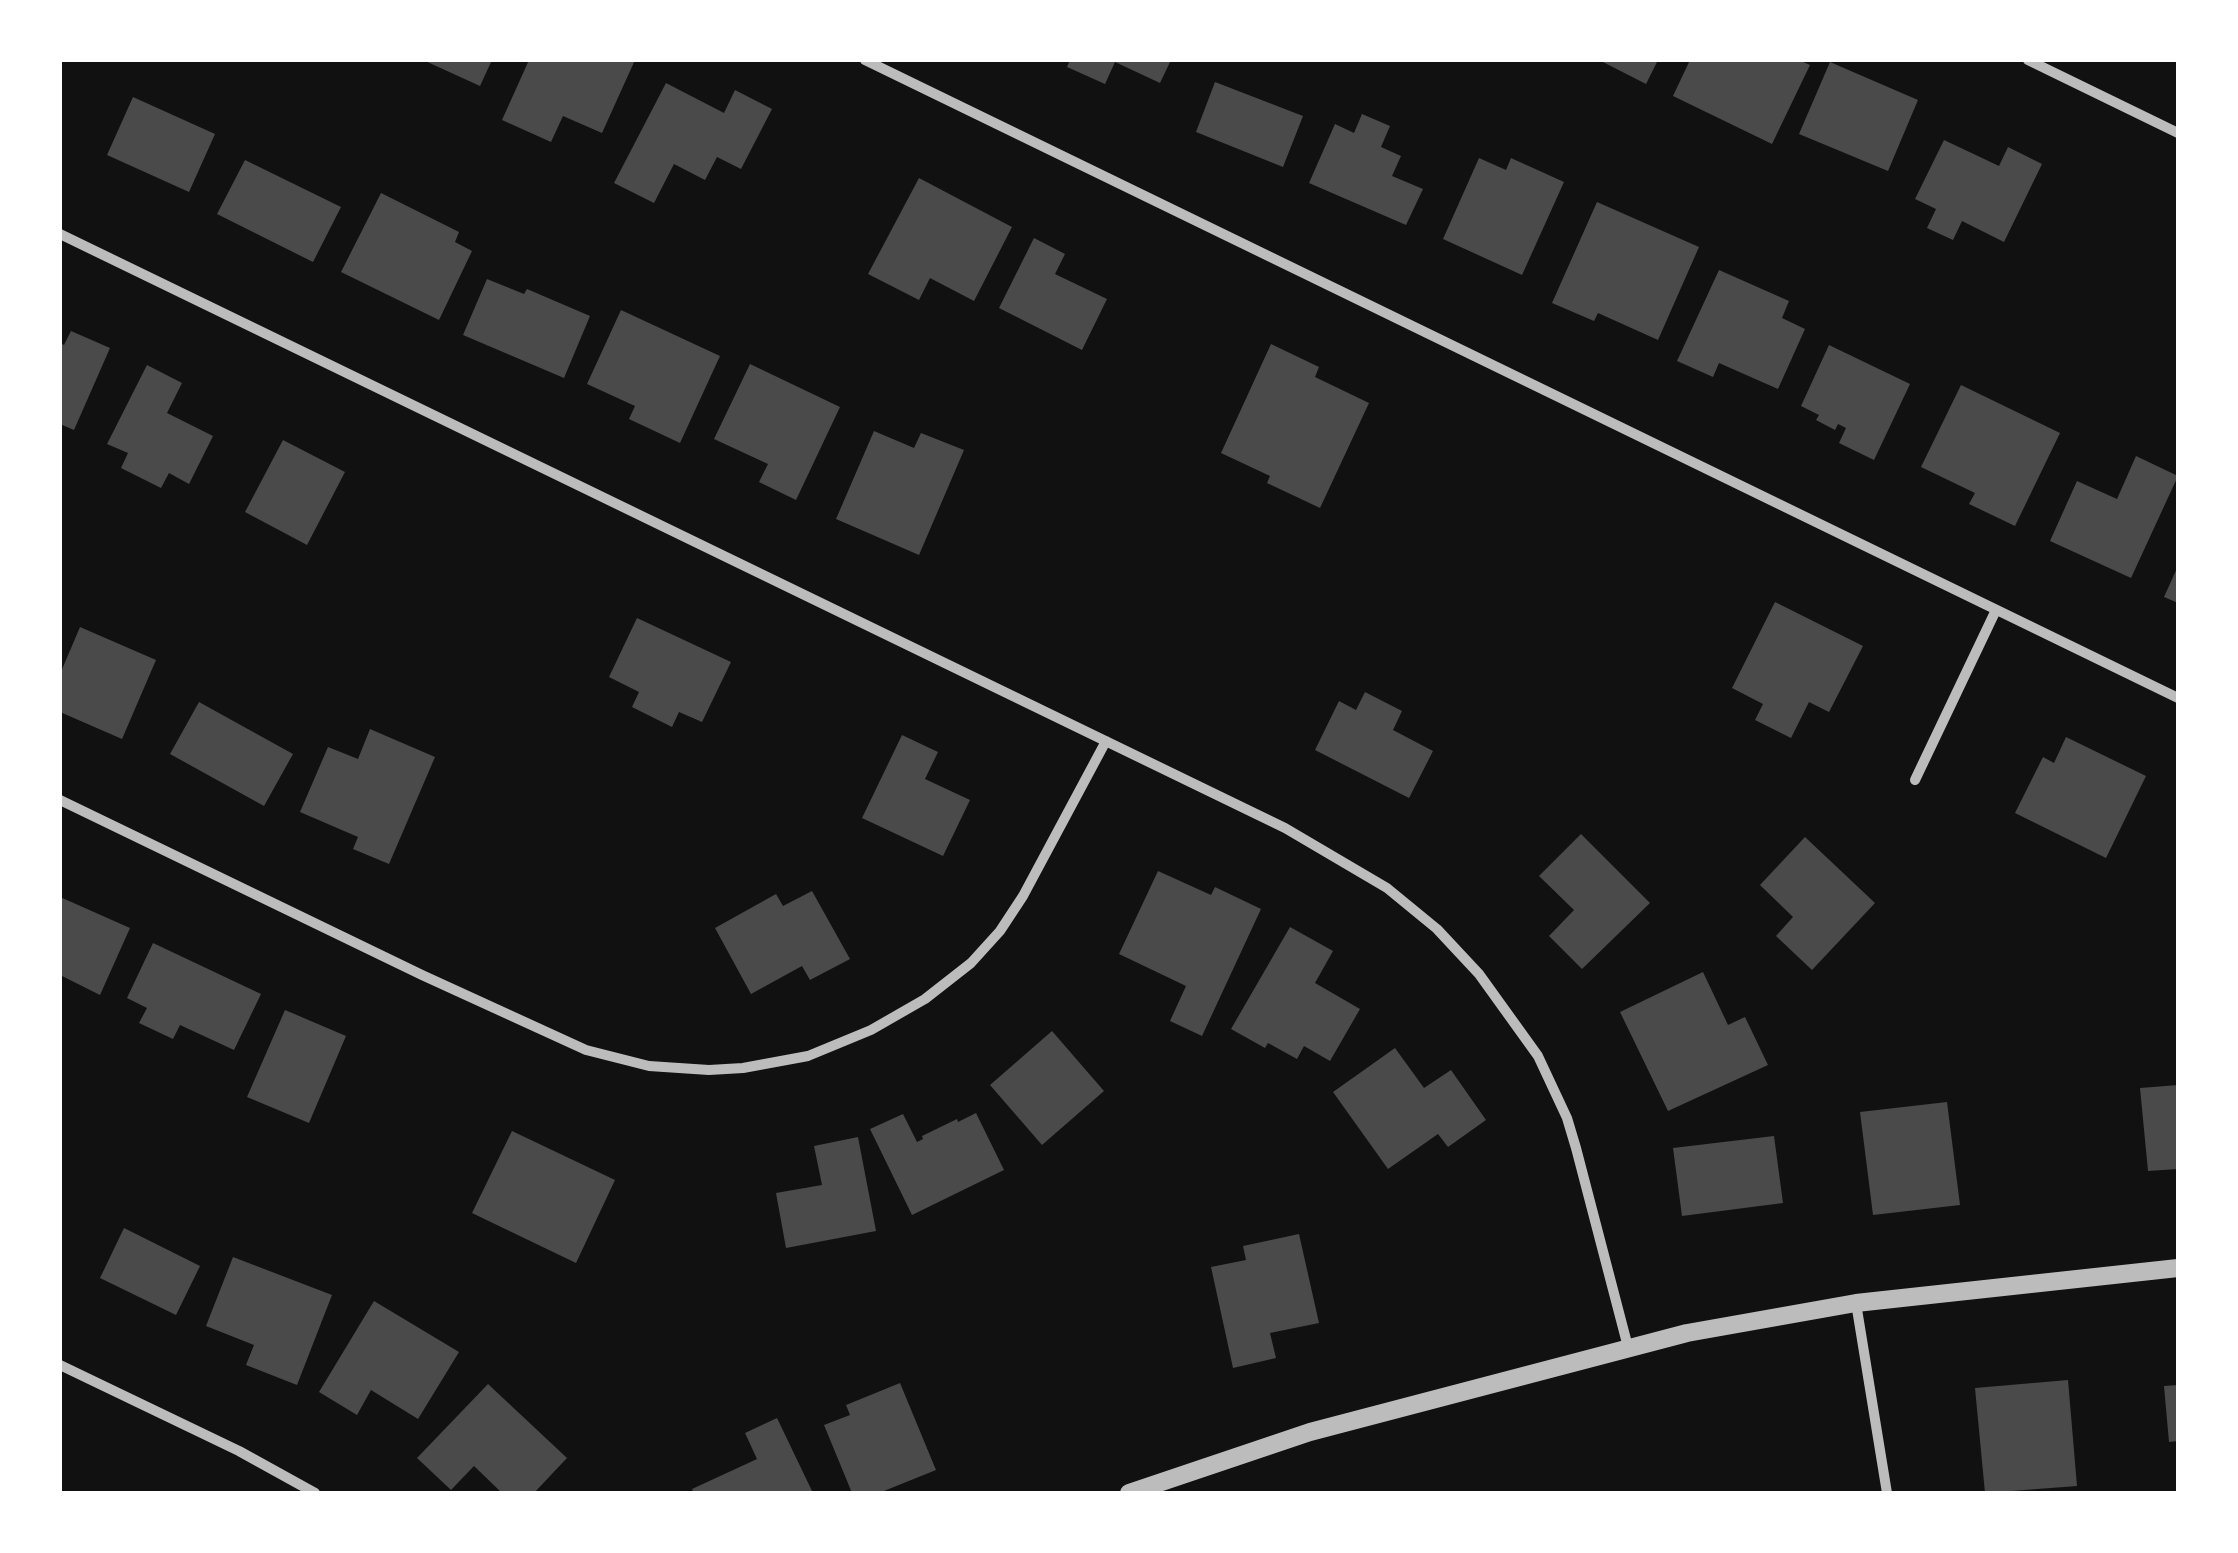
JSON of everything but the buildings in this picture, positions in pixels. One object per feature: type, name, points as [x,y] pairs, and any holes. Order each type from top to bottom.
[{"type":"street","points":[[865,60],[2178,698]]},
{"type":"street","points":[[2028,60],[2178,133]]},
{"type":"street","points":[[60,234],[1285,828],[1358,869],[1414,908],[1479,974],[1529,1041],[1567,1118],[1628,1347]]},
{"type":"street","points":[[1915,780],[1996,610]]},
{"type":"street","points":[[60,800],[422,976],[586,1050],[650,1066],[744,1068],[808,1056],[871,1030],[925,999],[971,962],[1000,931],[1023,896],[1106,741]]},
{"type":"street","points":[[1129,1493],[1310,1432],[1628,1347],[1856,1304],[2178,1268]]},
{"type":"street","points":[[1856,1304],[1887,1493]]},
{"type":"street","points":[[60,1365],[239,1451],[315,1493]]}]
